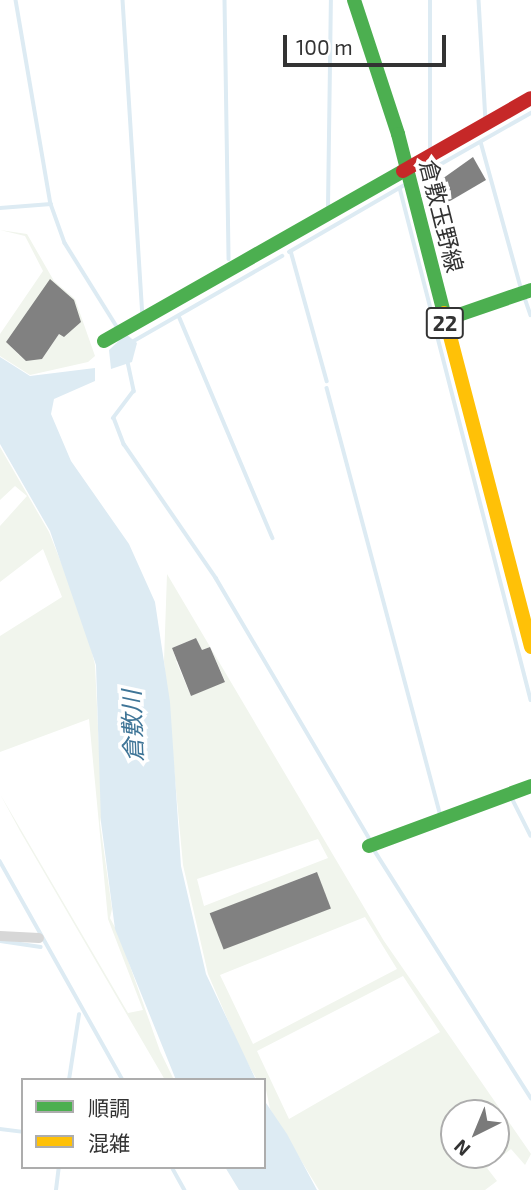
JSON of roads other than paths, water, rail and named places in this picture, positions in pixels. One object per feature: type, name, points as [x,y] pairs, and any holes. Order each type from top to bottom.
[{"type":"street","name":"倉敷玉野線","points":[[354,0],[407,168],[444,320],[531,648]]},
{"type":"street","points":[[115,335],[531,98]]},
{"type":"street","points":[[444,320],[526,292]]},
{"type":"street","points":[[372,845],[531,786]]},
{"type":"street","points":[[0,936],[38,938]]},
{"type":"water","points":[[126,334],[137,343],[132,362],[111,369],[109,350]]},
{"type":"water","name":"倉敷川","points":[[0,357],[30,376],[95,368],[95,381],[54,399],[51,414],[71,461],[129,544],[155,602],[170,702],[181,866],[206,974],[255,1078],[175,1078],[115,929],[101,822],[96,665],[50,531],[0,444]]},
{"type":"water","points":[[266,1103],[287,1134],[317,1190],[239,1190],[226,1169],[266,1169]]},
{"type":"waterway","points":[[16,0],[51,204]]},
{"type":"waterway","points":[[123,0],[143,315]]},
{"type":"waterway","points":[[225,0],[229,259]]},
{"type":"waterway","points":[[328,207],[331,0]]},
{"type":"waterway","points":[[430,0],[430,153]]},
{"type":"waterway","points":[[479,0],[486,121]]},
{"type":"waterway","points":[[420,176],[531,113]]},
{"type":"waterway","points":[[481,142],[521,287]]},
{"type":"waterway","points":[[289,252],[403,186]]},
{"type":"waterway","points":[[400,188],[432,313]]},
{"type":"waterway","points":[[0,208],[51,204],[65,243],[118,328]]},
{"type":"waterway","points":[[291,251],[327,381]]},
{"type":"waterway","points":[[132,342],[282,256]]},
{"type":"waterway","points":[[525,298],[531,315]]},
{"type":"waterway","points":[[179,316],[273,538]]},
{"type":"waterway","points":[[435,326],[531,700]]},
{"type":"waterway","points":[[128,362],[134,391],[114,418],[124,444],[216,578],[371,841]]},
{"type":"waterway","points":[[327,388],[440,812]]},
{"type":"waterway","points":[[512,798],[531,836]]},
{"type":"waterway","points":[[373,848],[531,1098]]},
{"type":"waterway","points":[[0,861],[122,1078]]},
{"type":"waterway","points":[[0,941],[41,947]]},
{"type":"waterway","points":[[69,1078],[79,1015]]},
{"type":"waterway","points":[[0,1129],[21,1132]]},
{"type":"waterway","points":[[56,1190],[59,1169]]},
{"type":"waterway","points":[[173,1169],[185,1190]]}]
